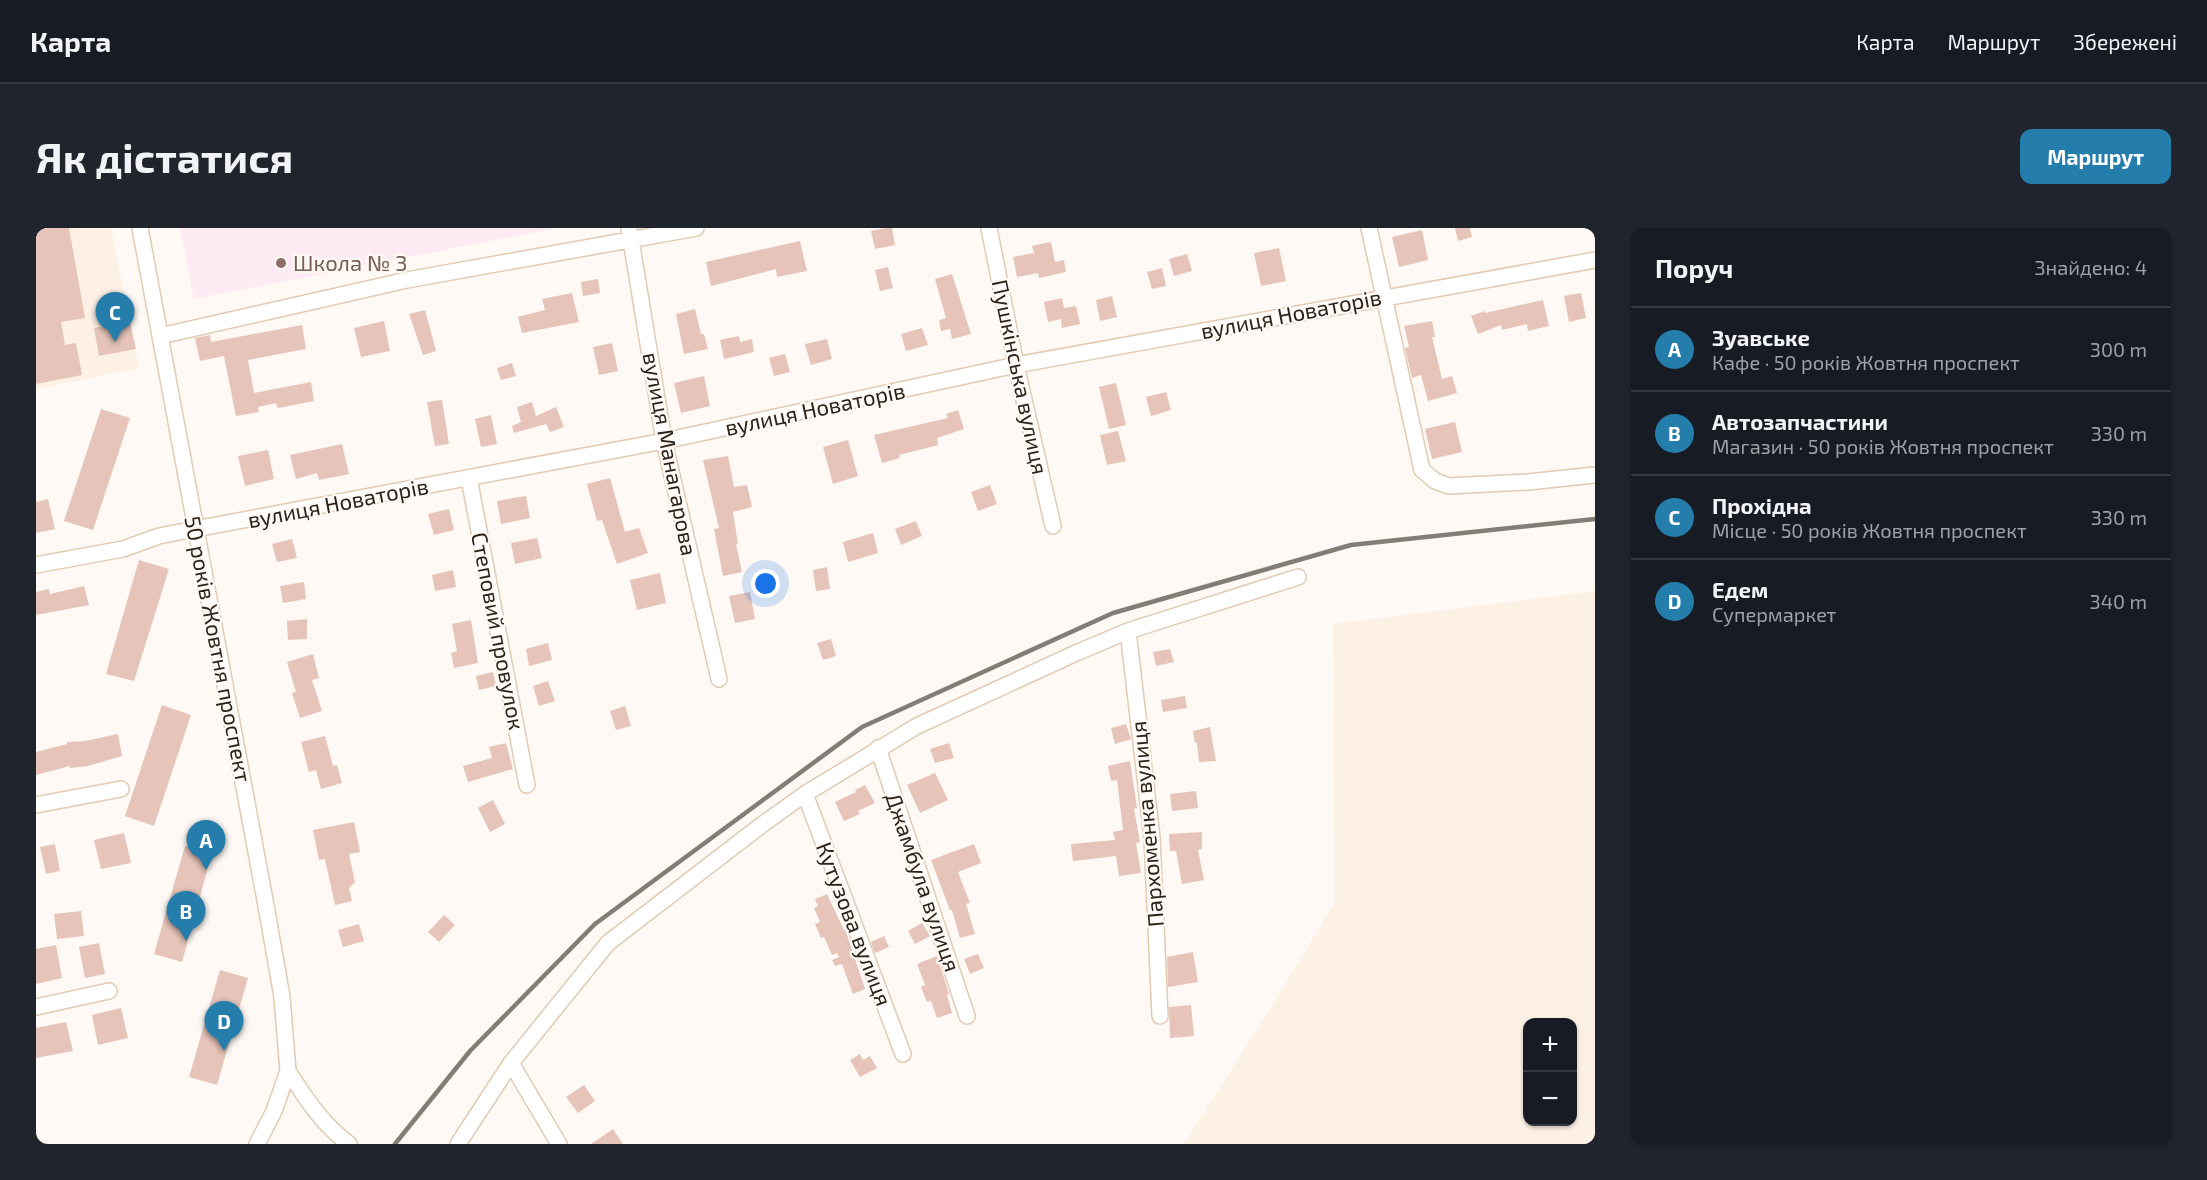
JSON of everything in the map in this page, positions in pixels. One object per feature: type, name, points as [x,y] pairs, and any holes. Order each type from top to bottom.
[{"type":"street","name":"50 років Жовтня проспект","points":[[140,228],[273,943],[285,1021],[288,1071]]},
{"type":"street","points":[[160,336],[407,280],[630,234],[696,228]]},
{"type":"street","name":"Пушкінська вулиця","points":[[989,228],[1016,366],[1053,525]]},
{"type":"street","points":[[1369,228],[1422,470],[1435,481],[1449,486],[1528,482],[1595,475]]},
{"type":"street","name":"вулиця Манагарова","points":[[630,234],[664,441],[719,679]]},
{"type":"street","name":"вулиця Новаторів","points":[[36,565],[123,549],[159,536],[664,441],[1016,366],[1595,260]]},
{"type":"street","name":"Степовий провулок","points":[[469,478],[527,785]]},
{"type":"street","points":[[458,1144],[511,1064],[608,943],[805,794],[917,726],[1128,631],[1298,577]]},
{"type":"street","name":"Пархоменка вулиця","points":[[1128,631],[1152,837],[1160,1016]]},
{"type":"street","name":"Джамбула вулиця","points":[[878,748],[968,1016]]},
{"type":"street","points":[[36,805],[121,789]]},
{"type":"street","name":"Кутузова вулиця","points":[[805,794],[903,1054]]},
{"type":"street","points":[[36,1007],[109,991]]},
{"type":"street","points":[[511,1064],[559,1144]]},
{"type":"street","points":[[257,1144],[274,1111],[288,1071]]},
{"type":"street","points":[[288,1071],[312,1108],[337,1135],[350,1144]]},
{"type":"shaded area","points":[[36,228],[111,228],[139,368],[36,389]]},
{"type":"shaded area","name":"Школа № 3","points":[[180,228],[556,228],[194,299]]},
{"type":"shaded area","points":[[1595,591],[1595,1144],[1184,1144],[1335,902],[1333,624]]},
{"type":"building","points":[[36,228],[69,228],[85,318],[61,322],[65,345],[76,343],[82,375],[36,384]]},
{"type":"building","points":[[892,228],[895,245],[875,249],[871,231]]},
{"type":"building","points":[[1455,228],[1470,228],[1472,237],[1458,241]]},
{"type":"building","points":[[1422,230],[1428,260],[1399,267],[1392,237]]},
{"type":"building","points":[[800,241],[807,271],[777,277],[776,269],[711,286],[706,262]]},
{"type":"building","points":[[1051,242],[1055,262],[1064,260],[1066,272],[1039,278],[1038,273],[1017,277],[1013,257],[1034,253],[1032,246]]},
{"type":"building","points":[[1279,248],[1286,281],[1261,286],[1254,253]]},
{"type":"building","points":[[1187,254],[1192,271],[1174,276],[1169,259]]},
{"type":"building","points":[[888,267],[893,288],[880,291],[875,270]]},
{"type":"building","points":[[1162,268],[1166,286],[1152,289],[1147,272]]},
{"type":"building","points":[[952,274],[971,334],[952,339],[950,329],[941,331],[939,320],[946,318],[935,279]]},
{"type":"building","points":[[598,279],[600,293],[583,296],[581,282]]},
{"type":"building","points":[[572,293],[579,322],[522,333],[518,317],[545,310],[542,299]]},
{"type":"building","points":[[1581,293],[1586,318],[1569,322],[1564,296]]},
{"type":"building","points":[[1112,296],[1117,317],[1100,321],[1096,300]]},
{"type":"building","points":[[1062,298],[1064,308],[1076,306],[1080,324],[1062,328],[1061,319],[1048,322],[1044,302]]},
{"type":"building","points":[[1543,300],[1549,326],[1528,331],[1527,324],[1502,330],[1501,325],[1478,334],[1471,316],[1485,311],[1485,313]]},
{"type":"building","points":[[695,309],[701,334],[704,334],[708,349],[684,354],[676,314]]},
{"type":"building","points":[[425,310],[436,351],[423,355],[409,314]]},
{"type":"building","points":[[384,321],[390,351],[361,357],[354,328]]},
{"type":"building","points":[[1432,321],[1435,337],[1432,337],[1442,379],[1452,376],[1457,393],[1428,401],[1421,375],[1412,378],[1405,348],[1409,347],[1404,326]]},
{"type":"building","points":[[130,322],[136,349],[99,356],[94,328]]},
{"type":"building","points":[[302,325],[306,349],[248,360],[254,393],[311,382],[314,401],[278,408],[276,403],[258,407],[259,412],[236,416],[224,356],[200,361],[195,338],[210,335],[211,342]]},
{"type":"building","points":[[922,328],[928,345],[906,351],[901,334]]},
{"type":"building","points":[[739,336],[740,342],[752,339],[754,352],[724,359],[720,340]]},
{"type":"building","points":[[827,339],[832,359],[811,365],[805,344]]},
{"type":"building","points":[[612,343],[618,371],[599,375],[593,347]]},
{"type":"building","points":[[785,354],[790,372],[774,376],[769,358]]},
{"type":"building","points":[[512,363],[516,376],[501,380],[497,368]]},
{"type":"building","points":[[704,376],[710,406],[681,413],[674,383]]},
{"type":"building","points":[[1116,383],[1126,425],[1109,429],[1099,387]]},
{"type":"building","points":[[1166,392],[1171,410],[1151,416],[1146,397]]},
{"type":"building","points":[[442,400],[449,444],[435,446],[427,402]]},
{"type":"building","points":[[532,402],[536,416],[556,407],[564,427],[550,432],[546,424],[514,433],[512,426],[521,422],[517,407]]},
{"type":"building","points":[[101,409],[130,418],[93,530],[64,521]]},
{"type":"building","points":[[958,410],[964,429],[937,438],[938,445],[899,455],[900,458],[882,463],[874,435],[948,418],[946,414]]},
{"type":"building","points":[[491,415],[497,444],[481,447],[475,419]]},
{"type":"building","points":[[1455,422],[1462,452],[1432,459],[1425,429]]},
{"type":"building","points":[[1118,431],[1126,461],[1107,465],[1100,435]]},
{"type":"building","points":[[848,440],[858,476],[833,484],[823,447]]},
{"type":"building","points":[[342,444],[349,474],[319,480],[317,473],[296,479],[290,455]]},
{"type":"building","points":[[268,450],[274,479],[245,486],[238,456]]},
{"type":"building","points":[[728,456],[734,487],[747,485],[752,507],[733,512],[742,572],[723,576],[714,529],[719,528],[703,460]]},
{"type":"building","points":[[610,478],[625,532],[639,528],[648,553],[617,564],[602,520],[597,521],[587,484]]},
{"type":"building","points":[[990,485],[997,504],[978,511],[971,492]]},
{"type":"building","points":[[526,496],[530,518],[501,524],[497,501]]},
{"type":"building","points":[[48,499],[55,529],[36,533],[36,502]]},
{"type":"building","points":[[449,509],[454,530],[434,535],[428,514]]},
{"type":"building","points":[[916,521],[922,536],[901,545],[895,529]]},
{"type":"building","points":[[873,533],[878,553],[848,562],[843,542]]},
{"type":"building","points":[[537,538],[542,558],[515,564],[511,543]]},
{"type":"building","points":[[292,539],[297,558],[277,562],[272,544]]},
{"type":"building","points":[[139,560],[169,569],[134,681],[106,674]]},
{"type":"building","points":[[827,567],[830,589],[816,591],[813,570]]},
{"type":"building","points":[[453,570],[456,587],[435,591],[432,575]]},
{"type":"building","points":[[660,573],[666,603],[637,610],[630,580]]},
{"type":"building","points":[[304,582],[306,599],[283,603],[280,586]]},
{"type":"building","points":[[84,586],[89,605],[36,615],[36,592],[49,589],[50,594]]},
{"type":"building","points":[[750,592],[755,619],[735,623],[729,596]]},
{"type":"building","points":[[307,619],[307,639],[288,640],[287,621]]},
{"type":"building","points":[[471,620],[478,663],[454,668],[451,653],[457,651],[452,624]]},
{"type":"building","points":[[831,639],[836,656],[823,660],[817,643]]},
{"type":"building","points":[[548,643],[552,660],[529,666],[526,649]]},
{"type":"building","points":[[1170,649],[1174,662],[1156,666],[1153,652]]},
{"type":"building","points":[[313,654],[319,678],[312,680],[322,711],[300,718],[292,693],[296,692],[287,662]]},
{"type":"building","points":[[493,672],[496,686],[479,690],[476,676]]},
{"type":"building","points":[[548,681],[555,701],[539,706],[533,686]]},
{"type":"building","points":[[1185,696],[1187,708],[1163,712],[1161,700]]},
{"type":"building","points":[[162,705],[191,715],[154,826],[125,816]]},
{"type":"building","points":[[625,706],[631,726],[616,730],[610,711]]},
{"type":"building","points":[[1126,724],[1131,739],[1115,744],[1111,728]]},
{"type":"building","points":[[1210,727],[1216,761],[1199,762],[1193,731]]},
{"type":"building","points":[[118,734],[122,756],[88,766],[70,768],[70,766],[36,775],[36,752],[67,744],[67,742],[85,741]]},
{"type":"building","points":[[325,736],[333,766],[337,765],[342,783],[321,789],[316,770],[309,772],[301,742]]},
{"type":"building","points":[[506,743],[513,769],[468,782],[463,766],[492,758],[489,747]]},
{"type":"building","points":[[949,743],[954,758],[935,763],[930,749]]},
{"type":"building","points":[[1130,761],[1137,808],[1134,809],[1140,842],[1136,843],[1141,873],[1119,876],[1116,856],[1073,861],[1071,844],[1115,840],[1113,832],[1123,830],[1117,780],[1111,781],[1108,766]]},
{"type":"building","points":[[935,773],[948,800],[920,813],[907,785]]},
{"type":"building","points":[[865,785],[875,803],[858,811],[860,814],[844,821],[835,802]]},
{"type":"building","points":[[1196,791],[1198,808],[1172,811],[1170,794]]},
{"type":"building","points":[[493,800],[505,824],[490,832],[478,808]]},
{"type":"building","points":[[354,822],[360,852],[349,854],[355,882],[349,888],[352,901],[335,905],[325,859],[319,860],[313,830]]},
{"type":"building","points":[[1202,832],[1202,849],[1198,850],[1204,880],[1182,884],[1176,851],[1170,851],[1169,834]]},
{"type":"building","points":[[124,833],[131,863],[101,869],[94,840]]},
{"type":"building","points":[[55,844],[60,871],[46,874],[40,847]]},
{"type":"building","points":[[974,844],[981,863],[958,872],[970,903],[966,904],[975,934],[960,938],[952,910],[950,910],[931,860]]},
{"type":"building","points":[[185,846],[212,853],[182,962],[154,954]]},
{"type":"building","points":[[827,894],[845,929],[865,989],[853,994],[842,964],[835,966],[832,960],[839,957],[837,953],[832,955],[815,924],[820,922],[814,908],[818,906],[815,899]]},
{"type":"building","points":[[81,911],[84,936],[57,939],[54,914]]},
{"type":"building","points":[[444,915],[455,925],[439,942],[428,932]]},
{"type":"building","points":[[922,923],[930,936],[915,944],[908,931]]},
{"type":"building","points":[[359,924],[364,941],[343,947],[338,930]]},
{"type":"building","points":[[884,936],[889,947],[875,953],[871,942]]},
{"type":"building","points":[[99,943],[105,974],[85,978],[79,947]]},
{"type":"building","points":[[56,945],[62,978],[36,984],[36,949]]},
{"type":"building","points":[[1193,952],[1198,982],[1168,987],[1167,957]]},
{"type":"building","points":[[978,954],[984,968],[970,974],[964,959]]},
{"type":"building","points":[[937,956],[949,994],[947,995],[952,1013],[937,1018],[931,1001],[927,1002],[921,987],[925,985],[917,964]]},
{"type":"building","points":[[220,970],[248,978],[217,1085],[189,1077]]},
{"type":"building","points":[[1191,1005],[1194,1036],[1170,1038],[1169,1007]]},
{"type":"building","points":[[121,1008],[128,1038],[98,1045],[92,1015]]},
{"type":"building","points":[[66,1022],[73,1051],[36,1058],[36,1028]]},
{"type":"building","points":[[860,1054],[863,1060],[870,1056],[877,1068],[860,1077],[850,1060]]},
{"type":"building","points":[[584,1085],[595,1101],[578,1113],[566,1097]]},
{"type":"building","points":[[613,1129],[623,1144],[591,1144]]},
{"type":"railway","points":[[395,1144],[470,1051],[595,924],[862,727],[1113,613],[1351,545],[1595,519]]},
{"type":"place","name":"Школа № 3","points":[[281,263]]},
{"type":"place","name":"Прохідна","points":[[115,342]]},
{"type":"place","name":"Зуавське","points":[[206,870]]},
{"type":"place","name":"Автозапчастини","points":[[186,941]]},
{"type":"place","name":"Едем","points":[[224,1051]]}]
